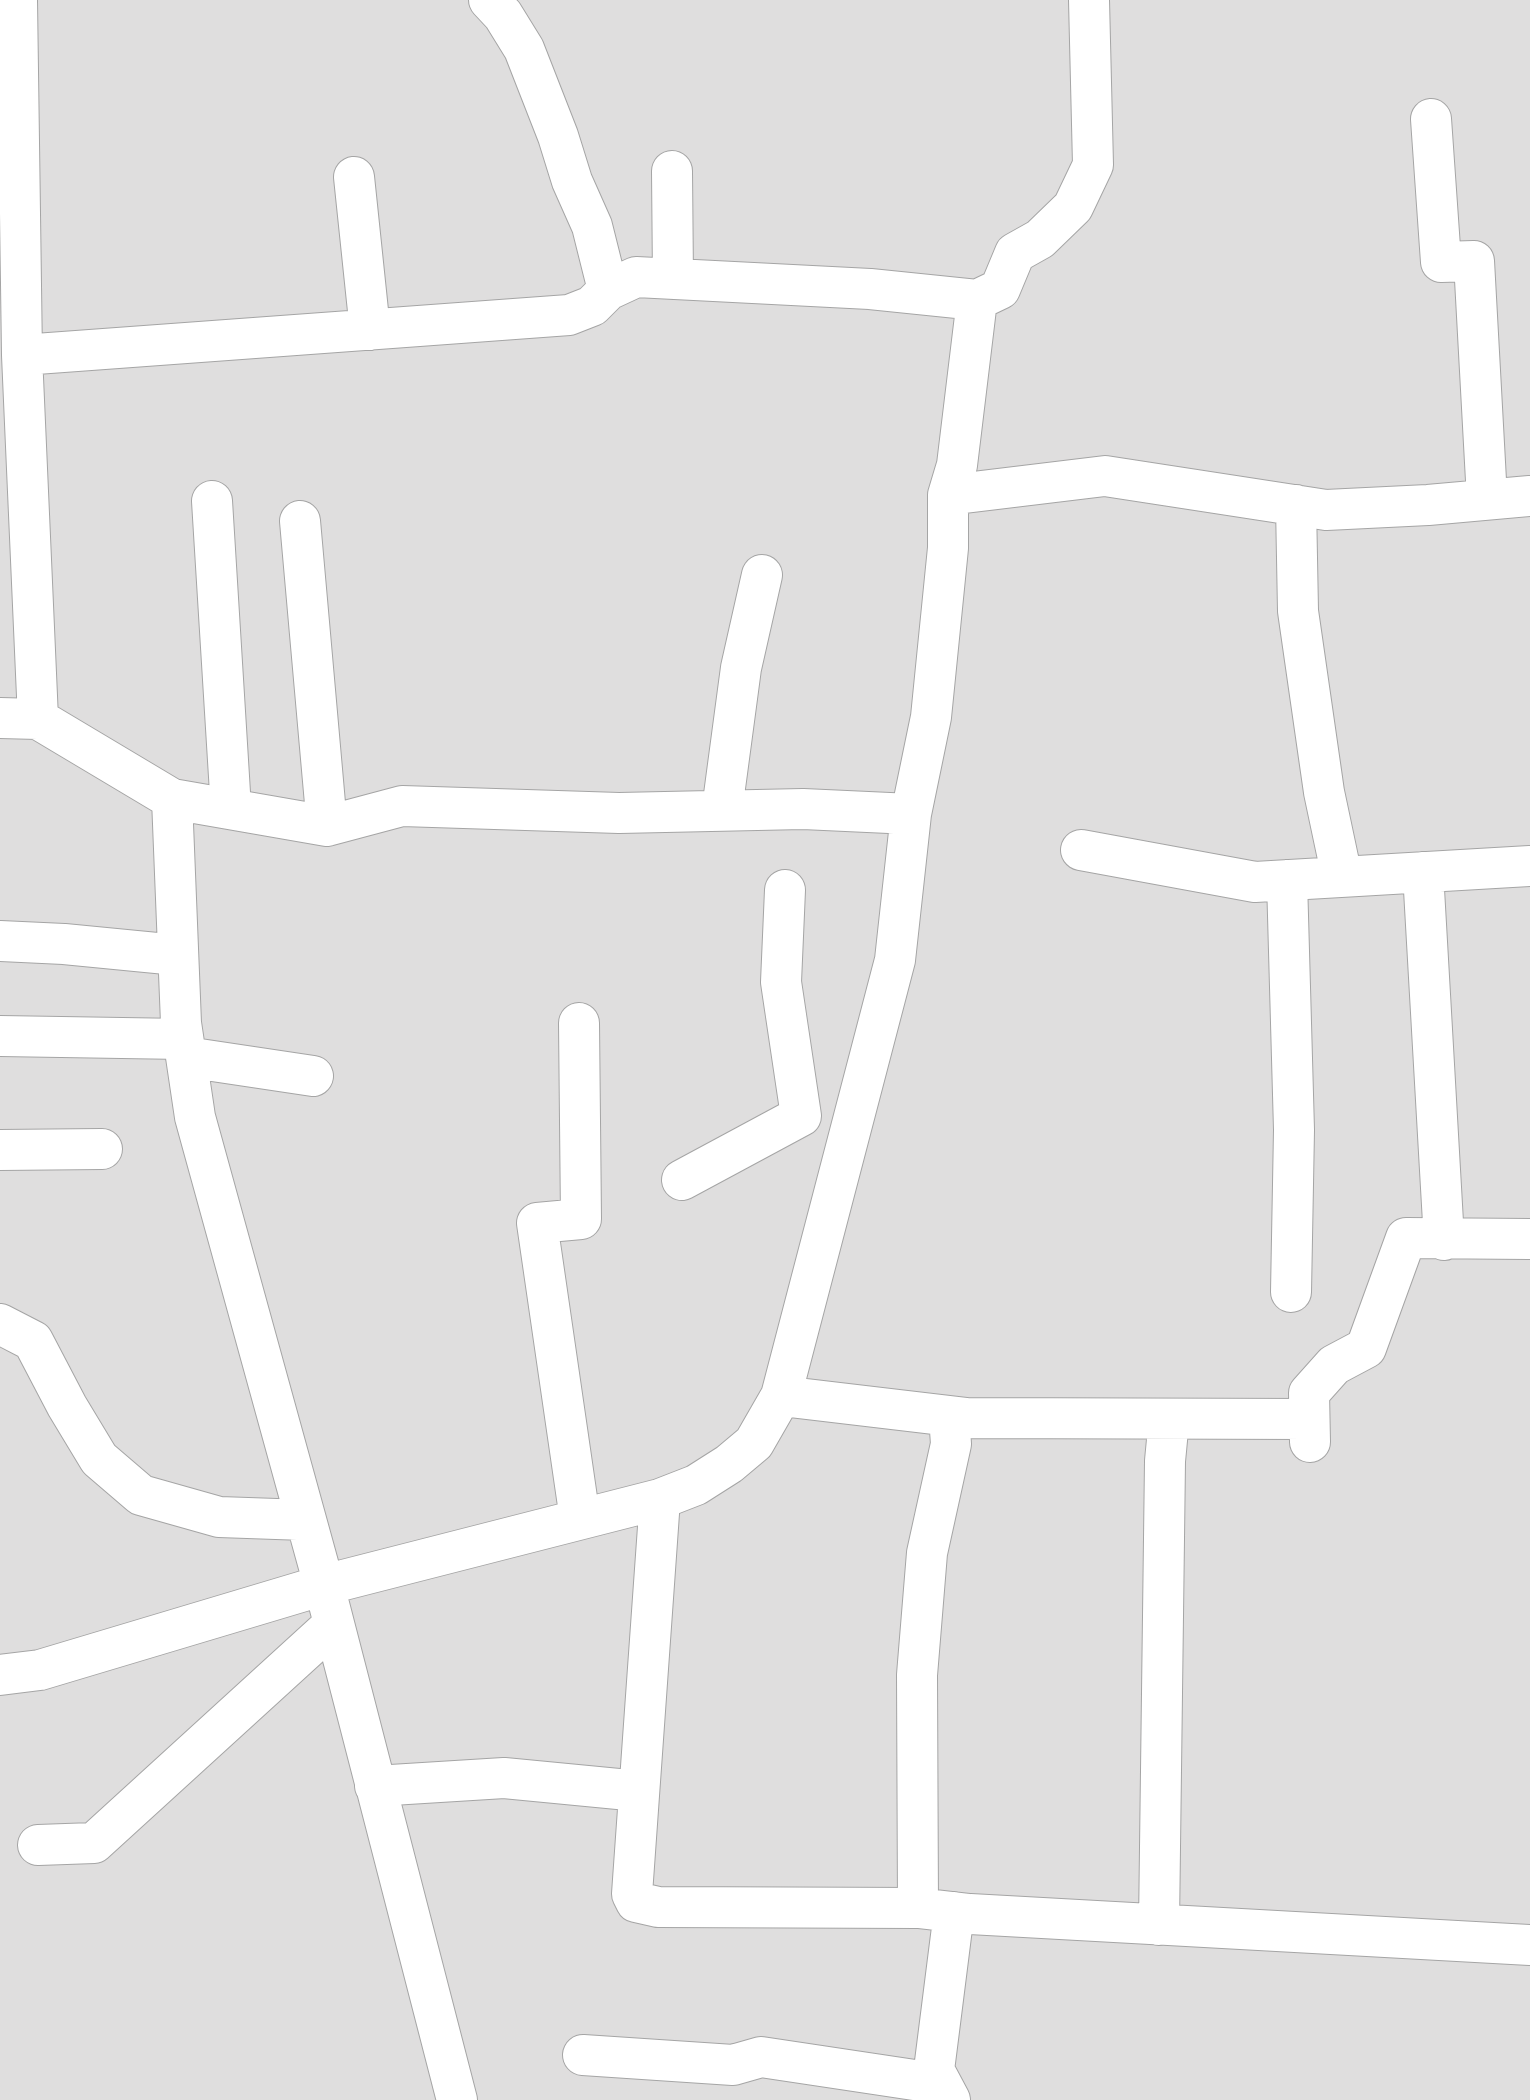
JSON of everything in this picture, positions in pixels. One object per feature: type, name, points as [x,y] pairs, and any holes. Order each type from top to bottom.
[{"type":"street","points":[[17,0],[22,355],[19,718],[172,799],[327,826],[402,806],[619,813],[803,809],[911,814]]},
{"type":"street","points":[[489,0],[524,49],[572,181],[592,226],[608,290]]},
{"type":"street","points":[[22,355],[569,315],[592,306],[608,290],[636,277],[870,289],[977,300],[1000,289],[1015,253],[1040,239],[1073,207],[1093,165],[1089,0]]},
{"type":"street","points":[[1431,119],[1441,262],[1474,261],[1487,499]]},
{"type":"street","points":[[672,171],[673,279]]},
{"type":"street","points":[[354,177],[370,330]]},
{"type":"street","points":[[0,1675],[40,1670],[324,1585],[660,1499],[696,1485],[754,1443],[781,1396],[895,960],[911,814],[931,717],[948,548],[948,495],[957,465],[967,402],[977,300]]},
{"type":"street","points":[[948,495],[1105,476],[1326,510],[1530,496]]},
{"type":"street","points":[[212,501],[231,809]]},
{"type":"street","points":[[1296,505],[1298,611],[1324,792],[1342,877]]},
{"type":"street","points":[[300,521],[327,826]]},
{"type":"street","points":[[722,810],[741,668],[762,575]]},
{"type":"street","points":[[172,799],[177,955],[184,1048],[195,1117],[324,1585],[454,2099]]},
{"type":"street","points":[[1081,850],[1255,882],[1530,866]]},
{"type":"street","points":[[1423,872],[1444,1240]]},
{"type":"street","points":[[1287,880],[1294,1130],[1291,1292]]},
{"type":"street","points":[[785,890],[781,982],[801,1116]]},
{"type":"street","points":[[0,941],[177,955]]},
{"type":"street","points":[[579,1023],[581,1219],[537,1223],[580,1519]]},
{"type":"street","points":[[0,1036],[184,1048],[313,1076]]},
{"type":"street","points":[[682,1180],[801,1116],[853,1121]]},
{"type":"street","points":[[0,1150],[102,1149]]},
{"type":"street","points":[[781,1396],[949,1416],[1169,1419],[1309,1431],[1309,1393],[1334,1365],[1366,1348],[1406,1238],[1530,1239]]},
{"type":"street","points":[[5,1330],[33,1341],[99,1459],[141,1495],[219,1517],[305,1520]]},
{"type":"street","points":[[945,2092],[934,2070],[936,1910],[917,1675],[927,1553],[951,1444],[949,1416]]},
{"type":"street","points":[[1159,1925],[1165,1461],[1169,1419]]},
{"type":"street","points":[[660,1499],[632,1894],[636,1902],[658,1907],[936,1910],[1530,1945]]},
{"type":"street","points":[[38,1845],[94,1843],[333,1625]]},
{"type":"street","points":[[375,1786],[504,1778],[639,1791]]},
{"type":"street","points":[[583,2055],[733,2065],[761,2057],[945,2092]]},
{"type":"shaded area","points":[[0,0],[1530,0],[1530,2100],[0,2100]]}]
